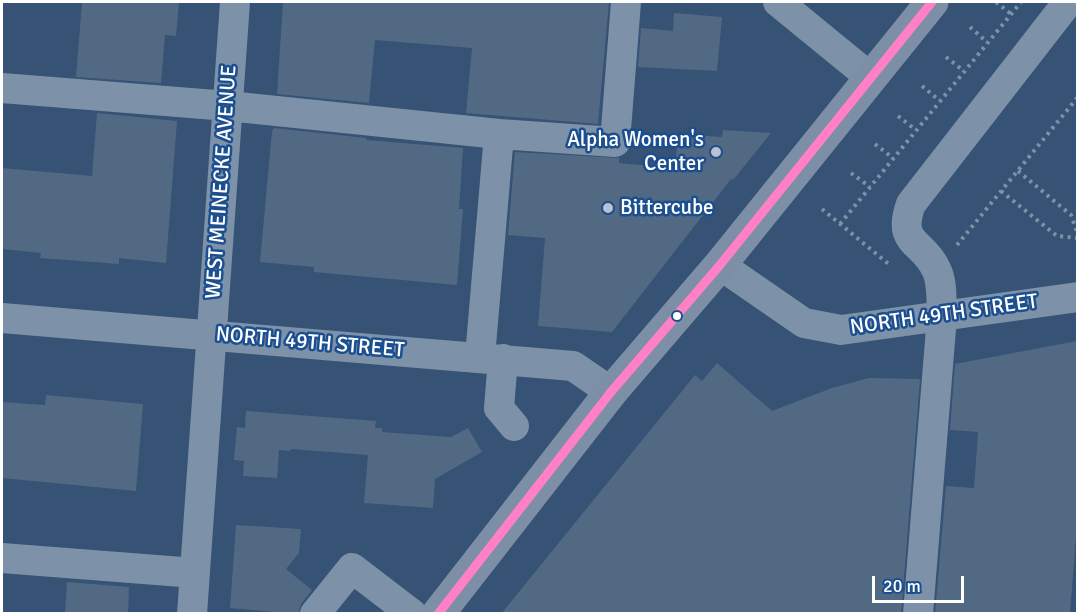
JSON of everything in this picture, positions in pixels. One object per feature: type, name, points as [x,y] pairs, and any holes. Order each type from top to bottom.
[{"type":"main road","points":[[438,614],[611,392],[720,265],[932,2]]},
{"type":"street","name":"WEST MEINECKE AVENUE","points":[[192,614],[235,2]]},
{"type":"street","points":[[2,88],[228,106],[499,134],[615,142],[626,2]]},
{"type":"street","points":[[778,2],[871,78]]},
{"type":"street","points":[[918,614],[942,316],[941,291],[936,268],[912,243],[906,233],[906,218],[911,204],[1068,2]]},
{"type":"street","points":[[499,134],[492,358],[499,408],[514,426]]},
{"type":"street","name":"NORTH 49TH STREET","points":[[720,265],[804,323],[841,330],[1077,297]]},
{"type":"street","name":"NORTH 49TH STREET","points":[[2,318],[573,366],[611,392]]},
{"type":"street","points":[[2,558],[195,573]]},
{"type":"street","points":[[315,614],[352,568],[412,614]]},
{"type":"path","points":[[996,2],[1011,14]]},
{"type":"path","points":[[840,224],[1021,2]]},
{"type":"path","points":[[970,27],[987,42]]},
{"type":"path","points":[[946,57],[964,71]]},
{"type":"path","points":[[922,86],[940,101]]},
{"type":"path","points":[[950,253],[1077,97]]},
{"type":"path","points":[[898,116],[916,130]]},
{"type":"path","points":[[875,144],[893,158]]},
{"type":"path","points":[[1001,191],[1057,236],[1077,237],[1071,215],[1018,171]]},
{"type":"path","points":[[851,173],[870,187]]},
{"type":"path","points":[[822,209],[899,272]]},
{"type":"building","points":[[82,2],[179,2],[176,36],[165,35],[161,83],[76,77]]},
{"type":"building","points":[[283,2],[609,2],[598,124],[466,113],[472,48],[375,40],[369,103],[277,94]]},
{"type":"building","points":[[674,13],[722,17],[717,71],[638,67],[641,28],[673,31]]},
{"type":"building","points":[[97,113],[177,121],[166,263],[119,258],[119,264],[40,258],[41,253],[2,249],[2,168],[92,176]]},
{"type":"building","points":[[274,128],[366,138],[366,140],[463,148],[459,209],[463,209],[457,285],[314,272],[314,267],[260,262]]},
{"type":"building","points":[[723,130],[771,133],[733,180],[731,179],[612,332],[538,326],[545,238],[508,235],[515,152],[619,158],[619,163],[675,168],[678,134],[722,137]]},
{"type":"building","points":[[1077,341],[1077,522],[1070,614],[935,614],[946,486],[974,488],[978,432],[950,430],[955,364]]},
{"type":"building","points":[[717,363],[772,411],[832,388],[869,378],[920,379],[901,614],[501,614],[695,375],[702,381]]},
{"type":"building","points":[[46,395],[143,404],[136,491],[2,478],[2,402],[45,405]]},
{"type":"building","points":[[246,411],[376,421],[375,428],[382,428],[382,432],[451,437],[468,428],[482,452],[435,479],[433,508],[364,503],[368,455],[279,450],[277,478],[243,476],[244,461],[234,460],[237,427],[245,428]]},
{"type":"building","points":[[236,525],[301,529],[299,553],[286,569],[312,590],[301,604],[298,614],[230,608]]},
{"type":"building","points":[[67,582],[129,587],[128,614],[65,614]]},
{"type":"transit line","points":[[438,614],[611,392],[720,265],[932,2]]},
{"type":"place","name":"Alpha Women's Center","points":[[716,152]]},
{"type":"place","name":"Bittercube","points":[[608,208]]}]
